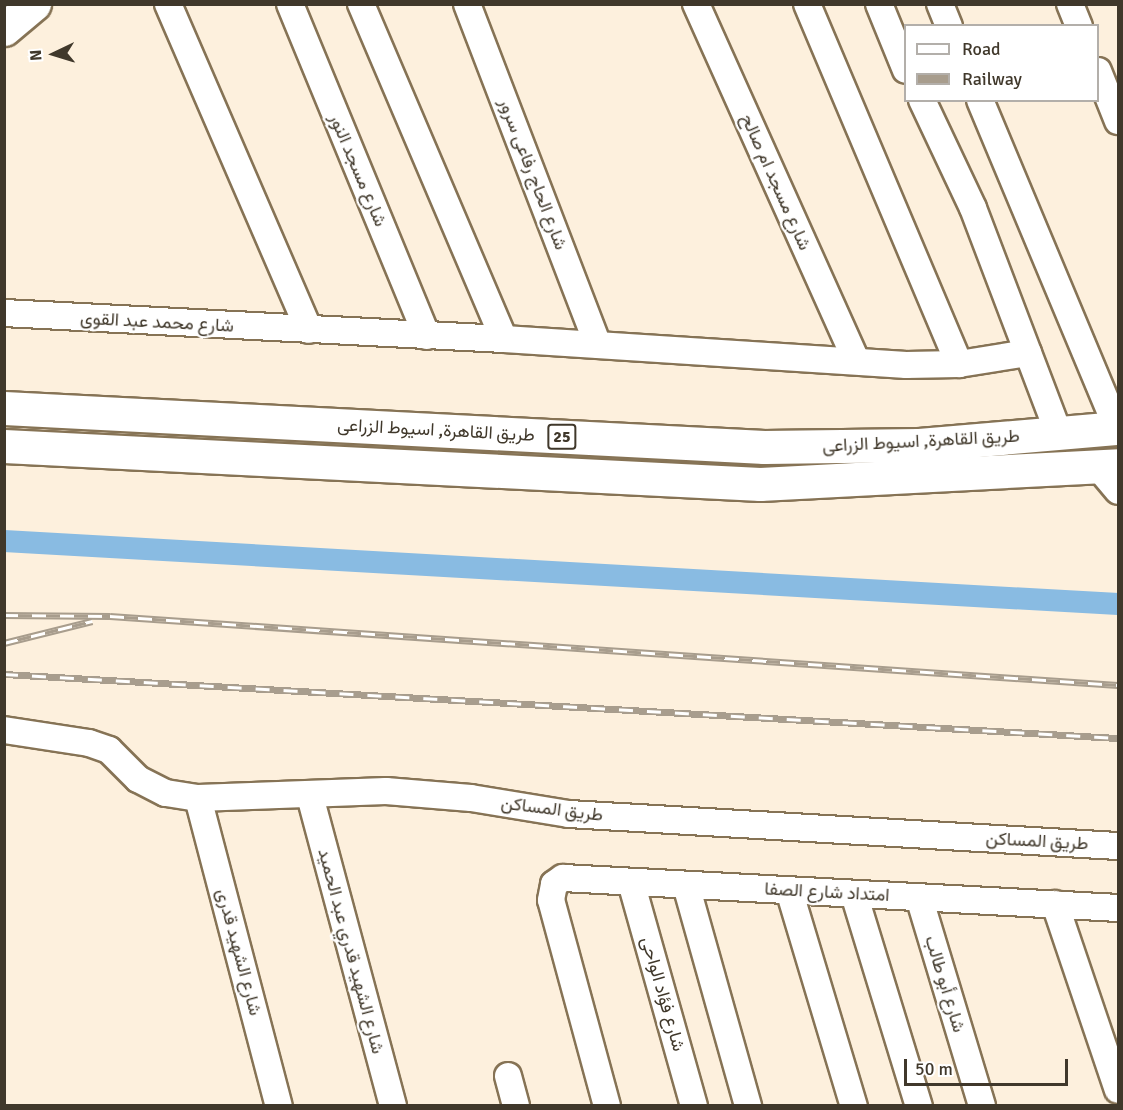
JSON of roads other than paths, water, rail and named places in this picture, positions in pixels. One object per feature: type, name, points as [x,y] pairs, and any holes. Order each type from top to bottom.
[{"type":"main road","points":[[4,29],[34,4]]},
{"type":"main road","name":"طريق القاهرة, اسيوط الزراعى","points":[[4,408],[764,447],[919,445],[1110,429]]},
{"type":"main road","points":[[1110,429],[1112,475]]},
{"type":"main road","name":"طريق القاهرة, اسيوط الزراعى","points":[[4,446],[760,484],[1112,475]]},
{"type":"main road","points":[[760,484],[764,447]]},
{"type":"street","points":[[168,4],[309,330]]},
{"type":"street","name":"شارع مسجد النور","points":[[290,4],[427,336]]},
{"type":"street","points":[[361,4],[504,339]]},
{"type":"street","name":"شارع الحاج رفاعى سرور","points":[[467,4],[598,345]]},
{"type":"street","name":"شارع مسجد ام صالح","points":[[696,4],[856,360]]},
{"type":"street","points":[[807,4],[958,364]]},
{"type":"street","points":[[879,4],[904,65]]},
{"type":"street","points":[[940,4],[948,24]]},
{"type":"street","points":[[1070,4],[1077,24]]},
{"type":"street","points":[[1099,73],[1119,121]]},
{"type":"street","points":[[923,102],[973,208],[1059,434]]},
{"type":"street","points":[[981,102],[1110,429]]},
{"type":"street","name":"شارع محمد عبد القوى","points":[[4,314],[958,364],[1028,353]]},
{"type":"street","name":"طريق المساكن","points":[[4,729],[89,743],[109,750],[138,778],[166,793],[198,798],[310,796],[386,791],[471,798],[569,814],[1119,846]]},
{"type":"street","name":"شارع الشهيد قدري عبد الحميد","points":[[310,796],[393,1106]]},
{"type":"street","name":"شارع الشهيد قدرى","points":[[198,798],[279,1106]]},
{"type":"street","name":"امتداد شارع الصفا","points":[[607,1106],[551,900],[554,884],[563,878],[1119,908]]},
{"type":"street","name":"شارع فؤاد الواحى","points":[[631,882],[694,1106]]},
{"type":"street","points":[[686,885],[748,1106]]},
{"type":"street","points":[[789,890],[854,1106]]},
{"type":"street","points":[[854,894],[919,1106]]},
{"type":"street","name":"شارع أبو طالب","points":[[919,897],[982,1106]]},
{"type":"street","points":[[1055,904],[1119,1090]]},
{"type":"street","points":[[508,1076],[516,1106]]},
{"type":"waterway","points":[[4,541],[1118,604]]},
{"type":"railway","points":[[4,615],[110,616],[1118,685]]},
{"type":"railway","points":[[4,643],[92,621]]},
{"type":"railway","points":[[4,674],[1118,738]]}]
